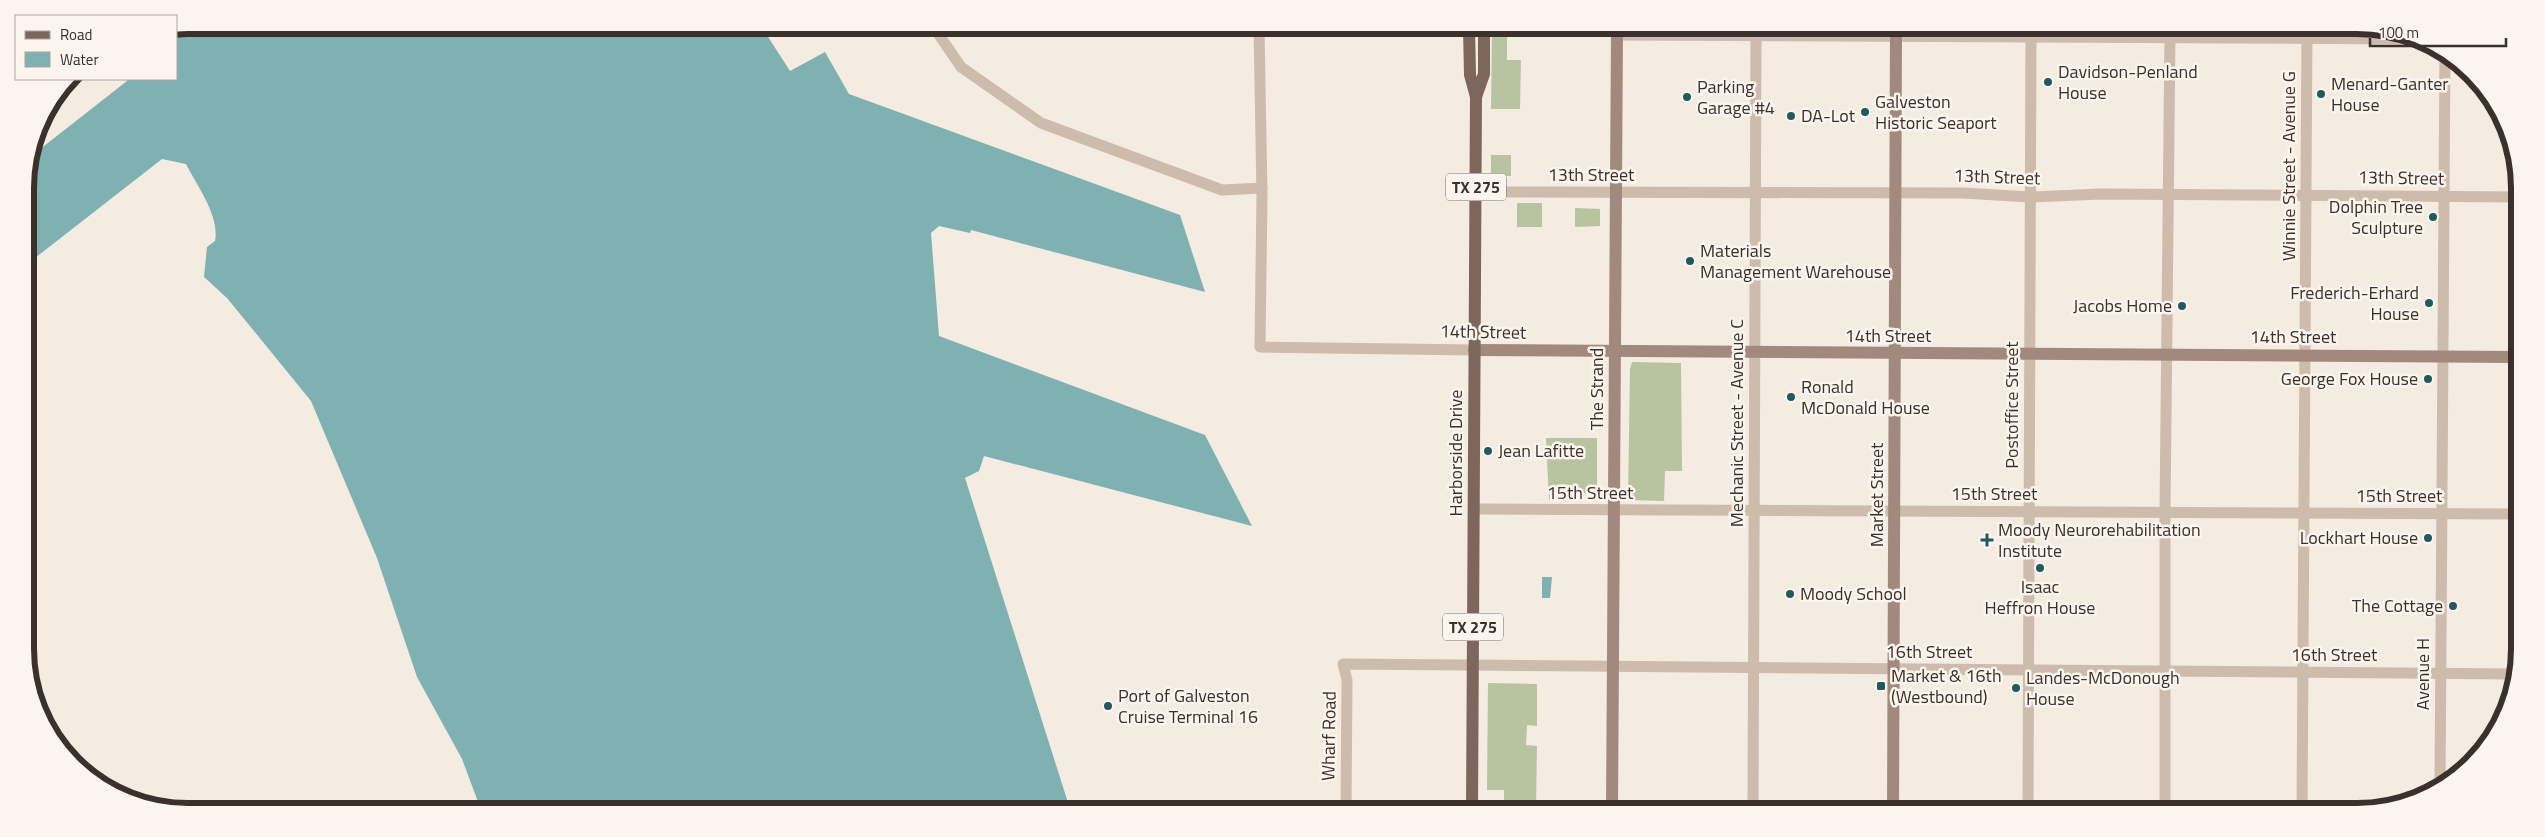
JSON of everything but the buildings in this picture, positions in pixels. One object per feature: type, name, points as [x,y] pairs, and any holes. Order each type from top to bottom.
[{"type":"main road","name":"Harborside Drive","points":[[1469,34],[1470,75],[1476,97],[1472,803]]},
{"type":"main road","name":"Harborside Drive","points":[[1476,97],[1484,74],[1484,34]]},
{"type":"main road","name":"The Strand","points":[[1612,803],[1616,34]]},
{"type":"main road","name":"Market Street","points":[[1893,803],[1896,34]]},
{"type":"main road","name":"14th Street","points":[[1474,350],[2511,357]]},
{"type":"street","points":[[939,34],[961,67],[1041,123],[1222,190],[1262,188],[1260,34]]},
{"type":"street","points":[[1686,34],[1756,36],[1849,34]]},
{"type":"street","name":"Postoffice Street","points":[[2028,803],[2031,34]]},
{"type":"street","points":[[2165,803],[2165,513],[2170,34],[2307,34],[2391,38]]},
{"type":"street","name":"Winnie Street - Avenue G","points":[[2302,803],[2307,34]]},
{"type":"street","name":"Mechanic Street - Avenue C","points":[[1753,803],[1756,36]]},
{"type":"street","name":"Avenue H","points":[[2440,779],[2445,61]]},
{"type":"street","name":"14th Street","points":[[1262,188],[1260,347],[1474,350]]},
{"type":"street","name":"13th Street","points":[[1476,192],[1963,193],[2030,197],[2169,194],[2511,197]]},
{"type":"street","name":"15th Street","points":[[1474,509],[2511,514]]},
{"type":"street","name":"16th Street","points":[[1343,664],[2509,674]]},
{"type":"street","name":"Wharf Road","points":[[1343,664],[1347,680],[1346,803]]},
{"type":"green space","points":[[1492,34],[1507,34],[1507,60],[1521,60],[1520,109],[1491,109]]},
{"type":"green space","points":[[1491,155],[1511,155],[1511,176],[1491,176]]},
{"type":"green space","points":[[1517,203],[1542,203],[1542,227],[1517,227]]},
{"type":"green space","points":[[1575,208],[1600,209],[1600,226],[1575,227]]},
{"type":"green space","points":[[1632,362],[1681,363],[1682,471],[1665,471],[1664,501],[1628,500],[1630,369]]},
{"type":"green space","points":[[1546,438],[1597,438],[1597,493],[1556,493],[1556,500],[1549,500]]},
{"type":"green space","points":[[1488,683],[1537,684],[1537,726],[1527,725],[1526,745],[1537,746],[1536,803],[1504,803],[1504,790],[1487,790]]},
{"type":"water","points":[[178,34],[766,34],[790,71],[825,52],[849,94],[1180,215],[1205,292],[971,230],[970,233],[939,226],[931,233],[939,336],[1205,435],[1252,526],[984,456],[979,471],[965,478],[1068,803],[478,803],[462,759],[417,677],[377,558],[311,401],[227,298],[204,277],[207,247],[215,241],[216,231],[211,211],[186,164],[162,159],[34,259],[34,178],[39,150],[127,81],[178,80]]},
{"type":"water","points":[[1542,577],[1552,577],[1550,598],[1542,598]]},
{"type":"place","name":"Davidson-Penland House","points":[[2048,82]]},
{"type":"place","name":"Menard-Ganter House","points":[[2321,94]]},
{"type":"place","name":"Parking Garage #4","points":[[1687,97]]},
{"type":"place","name":"Galveston Historic Seaport","points":[[1865,112]]},
{"type":"place","name":"DA-Lot","points":[[1791,116]]},
{"type":"place","name":"Dolphin Tree Sculpture","points":[[2433,217]]},
{"type":"place","name":"Materials Management Warehouse","points":[[1690,261]]},
{"type":"place","name":"Frederich-Erhard House","points":[[2429,303]]},
{"type":"place","name":"Jacobs Home","points":[[2182,306]]},
{"type":"place","name":"George Fox House","points":[[2428,379]]},
{"type":"place","name":"Ronald McDonald House","points":[[1791,397]]},
{"type":"place","name":"Jean Lafitte","points":[[1488,451]]},
{"type":"place","name":"Lockhart House","points":[[2428,538]]},
{"type":"place","name":"Moody Neurorehabilitation Institute","points":[[1987,540]]},
{"type":"place","name":"Isaac Heffron House","points":[[2040,568]]},
{"type":"place","name":"Moody School","points":[[1790,594]]},
{"type":"place","name":"The Cottage","points":[[2453,606]]},
{"type":"place","name":"Market & 16th (Westbound)","points":[[1881,686]]},
{"type":"place","name":"Landes-McDonough House","points":[[2016,688]]},
{"type":"place","name":"Port of Galveston Cruise Terminal 16","points":[[1108,706]]}]
